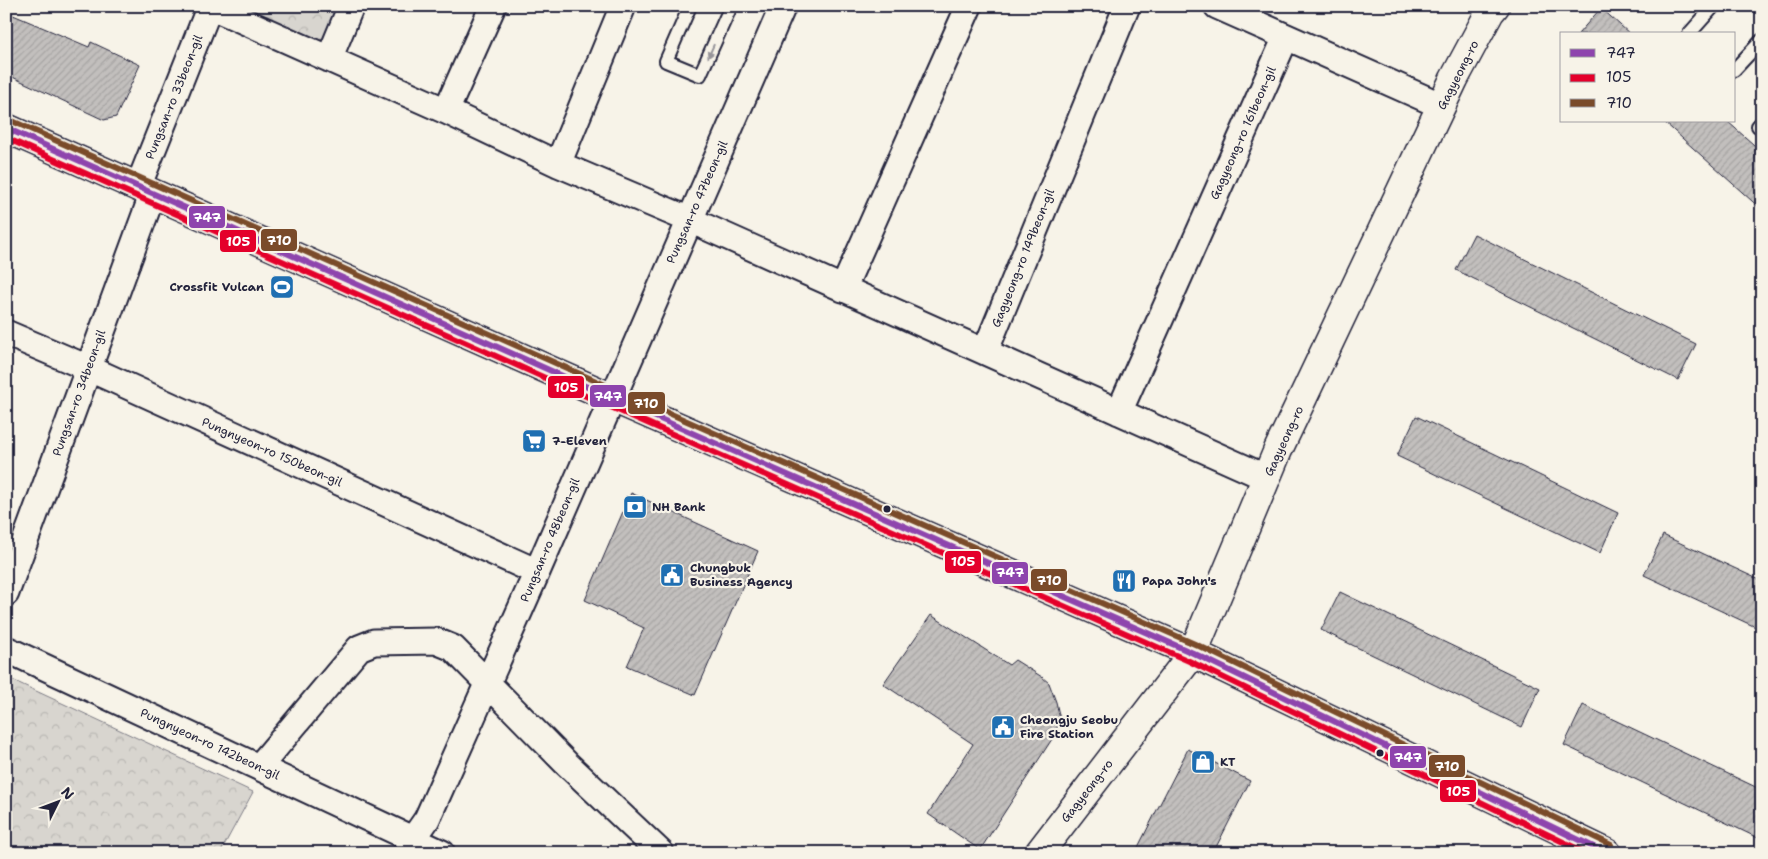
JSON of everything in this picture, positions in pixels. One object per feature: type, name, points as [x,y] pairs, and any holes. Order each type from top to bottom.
[{"type":"street","points":[[210,6],[446,111],[558,164],[690,220],[1267,478]]},
{"type":"street","name":"Pungsan-ro 33beon-gil","points":[[146,190],[210,6]]},
{"type":"street","points":[[329,59],[351,6]]},
{"type":"street","points":[[446,111],[493,6]]},
{"type":"street","points":[[558,164],[623,6]]},
{"type":"street","name":"Pungsan-ro 47beon-gil","points":[[612,397],[783,6]]},
{"type":"street","points":[[843,289],[969,6]]},
{"type":"street","name":"Gagyeong-ro 149beon-gil","points":[[985,352],[1127,6]]},
{"type":"street","points":[[1217,6],[1442,106]]},
{"type":"street","name":"Gagyeong-ro","points":[[1039,853],[1193,654],[1278,450],[1442,106],[1490,12],[1495,6]]},
{"type":"street","name":"Gagyeong-ro 161beon-gil","points":[[1119,412],[1286,37]]},
{"type":"street","points":[[6,128],[1193,654],[1607,853]]},
{"type":"street","name":"Pungsan-ro 34beon-gil","points":[[6,593],[88,368],[146,190]]},
{"type":"street","name":"Pungnyeon-ro 150beon-gil","points":[[6,333],[88,368],[537,572]]},
{"type":"street","name":"Pungsan-ro 48beon-gil","points":[[410,846],[427,819],[537,572],[612,397]]},
{"type":"street","points":[[259,767],[359,648],[374,642],[436,641],[453,648],[566,763],[661,853]]},
{"type":"street","name":"Pungnyeon-ro 142beon-gil","points":[[6,650],[259,767],[410,846],[442,853]]},
{"type":"lane","points":[[690,6],[666,61],[700,75],[731,6]]},
{"type":"lane","points":[[1691,32],[1714,6]]},
{"type":"lane","points":[[1736,68],[1762,40]]},
{"type":"green space","points":[[235,6],[339,6],[322,44]]},
{"type":"green space","points":[[6,677],[253,792],[220,853],[6,853]]},
{"type":"building","points":[[1601,8],[1628,32],[1580,32]]},
{"type":"building","points":[[6,12],[89,47],[91,42],[140,65],[116,117],[104,120],[6,74]]},
{"type":"building","points":[[1664,122],[1728,122],[1762,152],[1762,210]]},
{"type":"building","points":[[1474,234],[1696,344],[1678,380],[1456,270]]},
{"type":"building","points":[[1416,416],[1618,513],[1600,553],[1397,456]]},
{"type":"building","name":"Chungbuk Business Agency","points":[[631,493],[758,551],[695,695],[627,666],[644,628],[585,600]]},
{"type":"building","points":[[1663,535],[1762,581],[1762,630],[1644,575]]},
{"type":"building","points":[[1340,592],[1540,688],[1522,727],[1321,630]]},
{"type":"building","name":"Cheongju Seobu Fire Station","points":[[931,615],[1009,665],[1015,660],[1042,677],[1049,683],[1060,719],[1054,736],[980,850],[928,814],[973,744],[883,684]]},
{"type":"building","points":[[1583,705],[1762,790],[1762,840],[1564,745]]},
{"type":"building","points":[[1188,749],[1250,781],[1213,853],[1135,853]]},
{"type":"transit line","name":"710","points":[[10,120],[571,370],[1197,645],[1611,845]]},
{"type":"transit line","name":"747","points":[[6,128],[567,378],[1193,653],[1606,853]]},
{"type":"transit line","name":"105","points":[[6,138],[563,386],[1189,661],[1586,853]]},
{"type":"place","name":"Crossfit Vulcan","points":[[282,287]]},
{"type":"place","name":"7-Eleven","points":[[534,441]]},
{"type":"place","name":"NH Bank","points":[[635,507]]},
{"type":"place","name":"Chungbuk Business Agency","points":[[672,575]]},
{"type":"place","name":"Papa John's","points":[[1124,581]]},
{"type":"place","name":"Cheongju Seobu Fire Station","points":[[1003,727]]},
{"type":"place","name":"KT","points":[[1203,762]]}]
